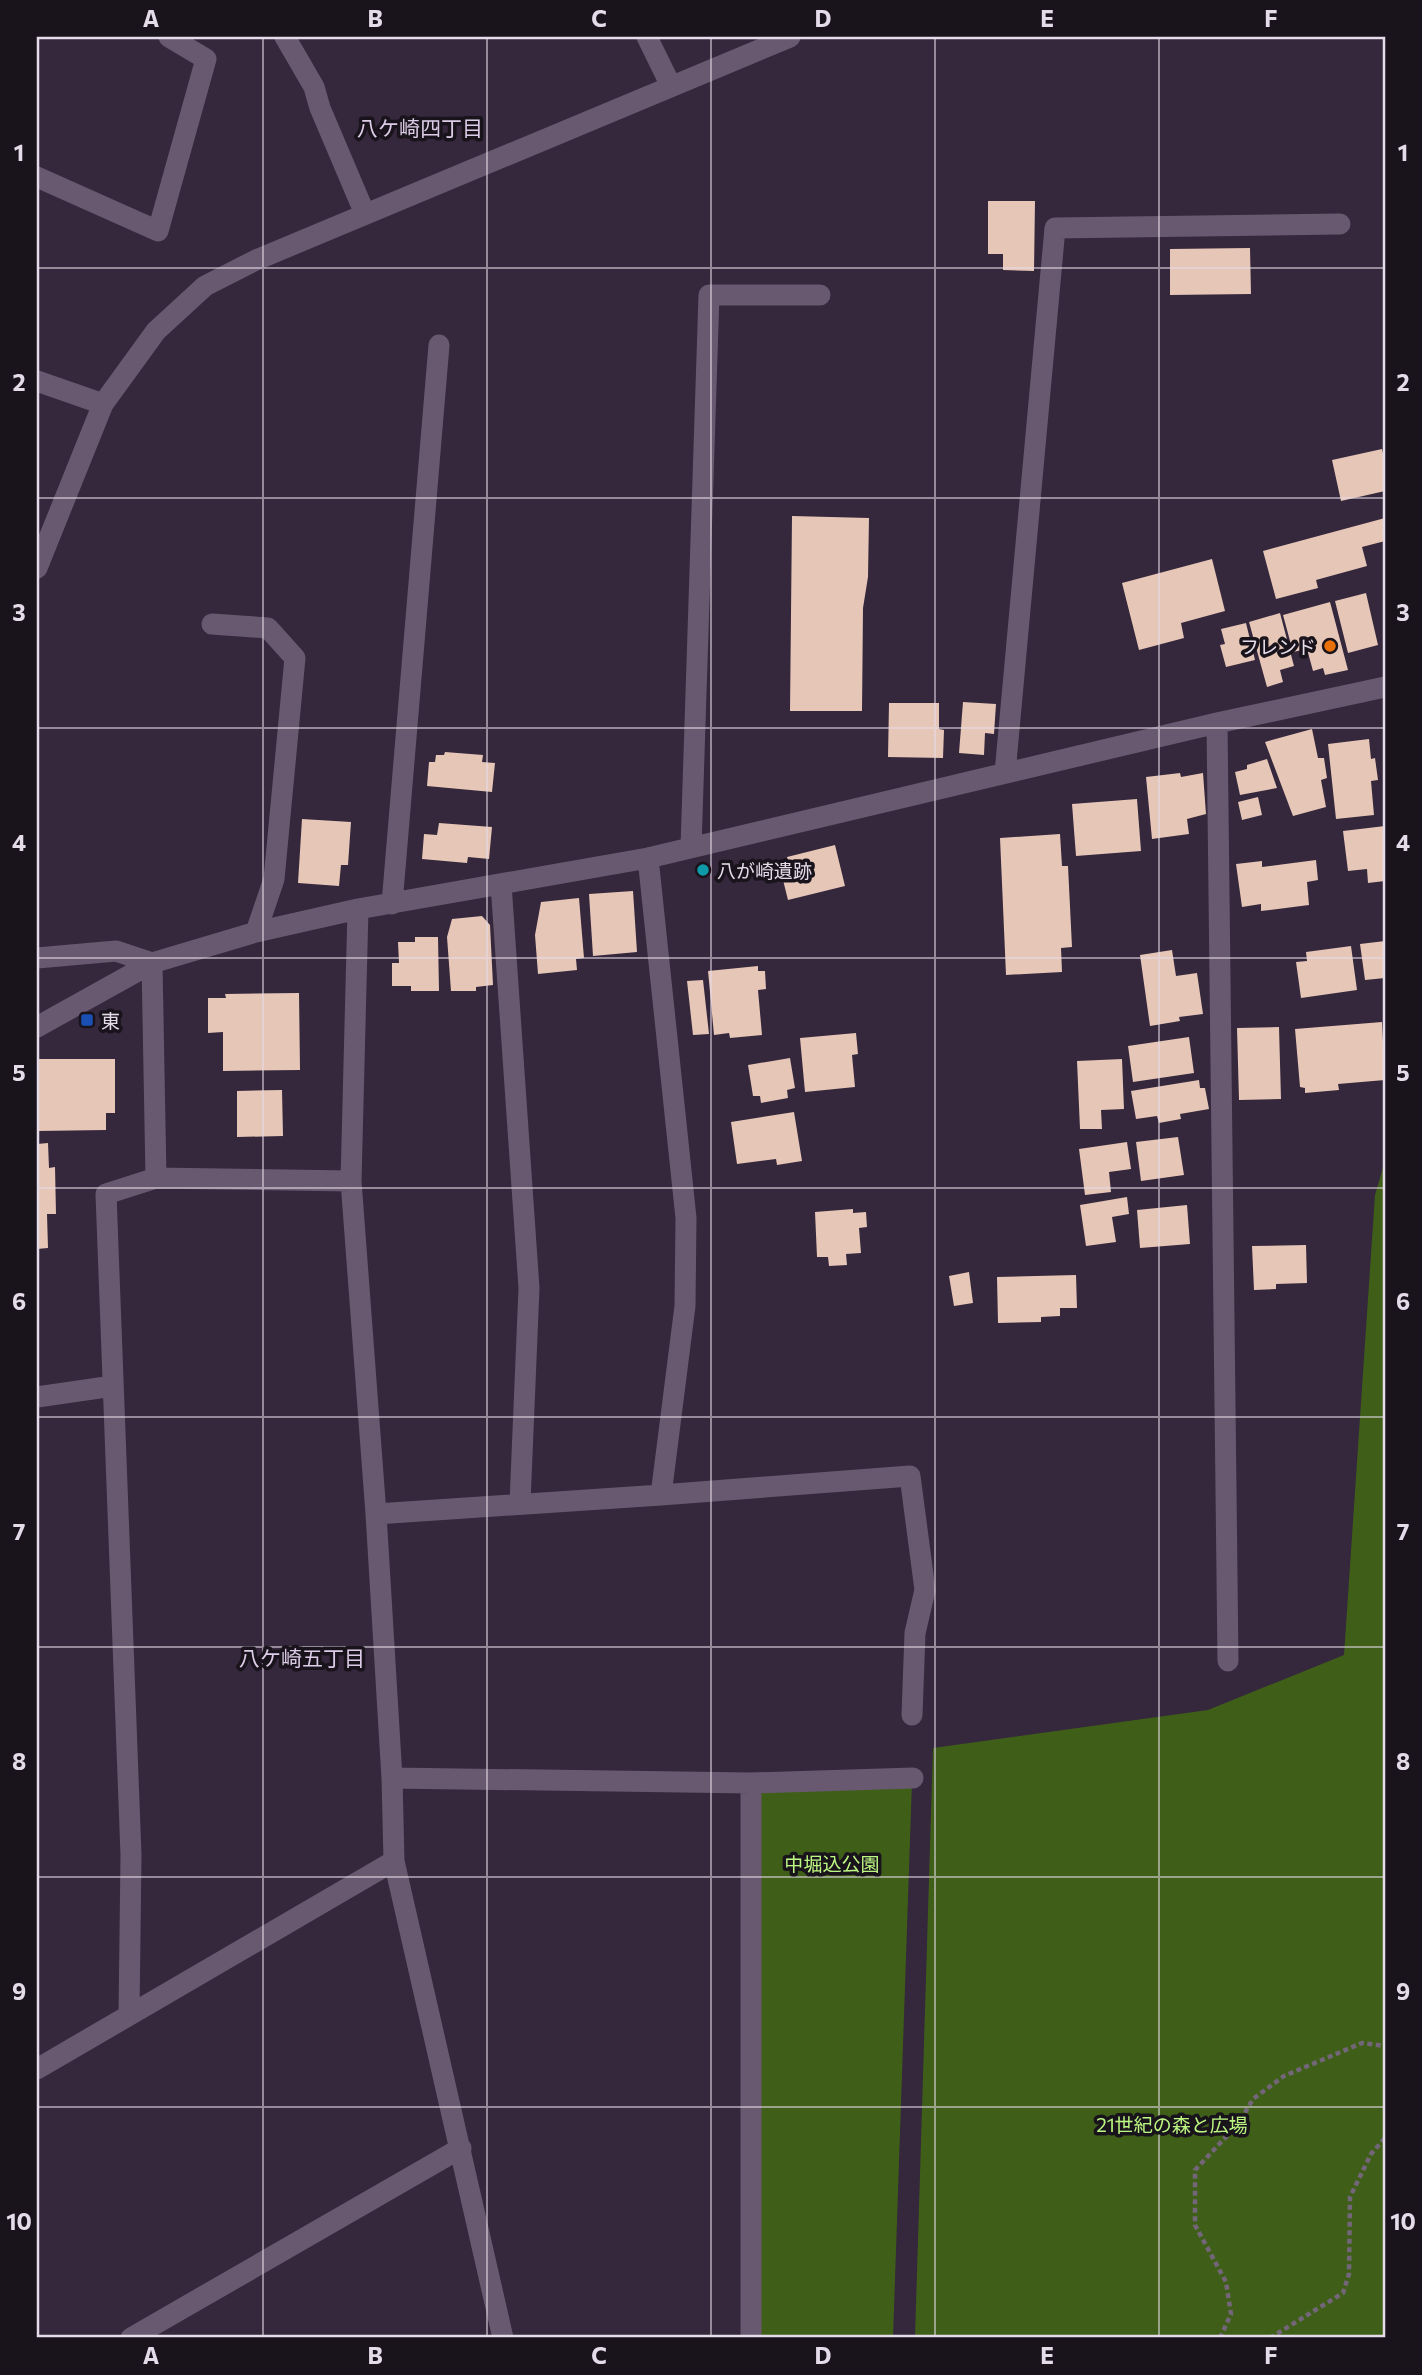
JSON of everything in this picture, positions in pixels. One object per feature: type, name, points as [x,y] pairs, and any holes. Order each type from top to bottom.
[{"type":"street","points":[[37,177],[158,231],[206,59],[169,37]]},
{"type":"street","points":[[285,37],[314,88],[365,214]]},
{"type":"street","points":[[647,37],[671,86]]},
{"type":"street","points":[[37,568],[103,404],[156,331],[205,286],[256,260],[790,37]]},
{"type":"street","points":[[1005,773],[1055,228],[1340,224]]},
{"type":"street","points":[[691,847],[709,295],[820,295]]},
{"type":"street","points":[[392,904],[439,345]]},
{"type":"street","points":[[37,381],[103,404]]},
{"type":"street","points":[[212,624],[268,628],[295,658],[274,879],[256,932]]},
{"type":"street","points":[[37,1027],[152,963],[256,932],[358,909],[648,858],[1217,723],[1385,687]]},
{"type":"street","points":[[1217,723],[1228,1661]]},
{"type":"street","points":[[648,858],[686,1218],[685,1306],[661,1495]]},
{"type":"street","points":[[501,884],[529,1288],[520,1503]]},
{"type":"street","points":[[358,909],[351,1181],[376,1514],[392,1778],[394,1861],[503,2338]]},
{"type":"street","points":[[37,958],[116,951],[152,963]]},
{"type":"street","points":[[152,963],[156,1178]]},
{"type":"street","points":[[129,2015],[131,1854],[106,1194],[156,1178],[351,1181]]},
{"type":"street","points":[[37,1397],[113,1386]]},
{"type":"street","points":[[376,1514],[910,1476],[925,1590],[915,1633],[912,1715]]},
{"type":"street","points":[[392,1778],[751,1783],[913,1778]]},
{"type":"street","points":[[751,1783],[751,2338]]},
{"type":"street","points":[[37,2069],[394,1861]]},
{"type":"street","points":[[131,2338],[461,2148]]},
{"type":"path","points":[[1220,2338],[1231,2314],[1226,2282],[1195,2225],[1195,2170],[1239,2123],[1253,2099],[1284,2077],[1362,2043],[1385,2046]]},
{"type":"path","points":[[1270,2338],[1343,2293],[1349,2274],[1350,2196],[1371,2154],[1385,2137]]},
{"type":"green space","name":"21世紀の森と広場","points":[[1385,1161],[1385,2338],[915,2338],[933,1748],[1208,1710],[1344,1655],[1375,1195]]},
{"type":"green space","name":"中堀込公園","points":[[912,1781],[893,2338],[756,2338],[754,1787]]},
{"type":"building","points":[[988,201],[1035,201],[1034,271],[1003,270],[1003,254],[988,254]]},
{"type":"building","points":[[1250,248],[1251,294],[1170,295],[1170,249]]},
{"type":"building","points":[[1382,449],[1385,491],[1341,501],[1332,460]]},
{"type":"building","points":[[792,516],[869,518],[868,577],[863,608],[862,711],[790,711]]},
{"type":"building","points":[[1385,518],[1385,541],[1362,547],[1367,566],[1316,580],[1318,588],[1276,599],[1263,551]]},
{"type":"building","points":[[1212,559],[1225,611],[1181,623],[1184,638],[1139,650],[1122,583]]},
{"type":"building","points":[[1366,593],[1378,645],[1348,653],[1335,601]]},
{"type":"building","points":[[1330,602],[1348,670],[1325,675],[1323,668],[1313,671],[1307,649],[1293,652],[1283,615]]},
{"type":"building","points":[[1280,613],[1294,666],[1280,670],[1283,682],[1267,687],[1249,622]]},
{"type":"building","points":[[1246,623],[1255,660],[1226,667],[1220,645],[1225,644],[1221,629]]},
{"type":"building","points":[[963,702],[996,704],[994,734],[985,733],[984,755],[959,753]]},
{"type":"building","points":[[889,703],[939,703],[939,729],[944,730],[943,758],[888,757]]},
{"type":"building","points":[[1312,729],[1318,758],[1324,758],[1327,778],[1321,780],[1326,807],[1293,816],[1265,742]]},
{"type":"building","points":[[1369,739],[1371,759],[1375,758],[1378,780],[1371,781],[1374,815],[1336,819],[1328,744]]},
{"type":"building","points":[[445,752],[483,755],[482,762],[495,763],[492,792],[427,786],[429,762],[435,762],[436,755],[444,755]]},
{"type":"building","points":[[1267,759],[1277,788],[1240,795],[1235,772]]},
{"type":"building","points":[[1180,773],[1181,777],[1203,773],[1206,814],[1187,819],[1189,834],[1152,839],[1146,777]]},
{"type":"building","points":[[1258,797],[1262,815],[1242,820],[1238,802]]},
{"type":"building","points":[[1137,799],[1141,851],[1076,856],[1072,804]]},
{"type":"building","points":[[302,819],[351,822],[348,865],[341,865],[339,886],[298,883]]},
{"type":"building","points":[[439,823],[492,827],[489,859],[468,857],[467,863],[422,859],[424,834],[437,835]]},
{"type":"building","points":[[1385,826],[1385,881],[1368,883],[1367,869],[1348,871],[1343,831]]},
{"type":"building","points":[[1060,834],[1062,866],[1068,866],[1072,947],[1061,948],[1062,972],[1006,975],[1000,838]]},
{"type":"building","points":[[835,845],[845,886],[788,900],[781,872],[790,870],[787,857]]},
{"type":"building","points":[[1316,860],[1318,880],[1307,882],[1309,905],[1261,911],[1261,904],[1242,907],[1236,864],[1262,861],[1262,867]]},
{"type":"building","points":[[633,891],[637,952],[593,956],[589,894]]},
{"type":"building","points":[[579,898],[584,958],[576,959],[577,970],[538,974],[535,935],[541,902]]},
{"type":"building","points":[[482,916],[490,925],[493,985],[476,987],[476,991],[451,991],[447,937],[452,919]]},
{"type":"building","points":[[415,937],[438,937],[439,991],[411,991],[411,986],[392,986],[392,963],[399,963],[398,942],[415,942]]},
{"type":"building","points":[[1385,941],[1385,978],[1365,980],[1360,944]]},
{"type":"building","points":[[1351,946],[1357,990],[1301,998],[1296,962],[1307,961],[1306,952]]},
{"type":"building","points":[[1172,950],[1176,976],[1197,973],[1203,1014],[1179,1017],[1180,1021],[1150,1026],[1140,955]]},
{"type":"building","points":[[758,966],[758,971],[765,971],[766,989],[758,990],[762,1035],[730,1038],[729,1033],[714,1035],[708,971]]},
{"type":"building","points":[[703,980],[709,1034],[693,1035],[687,981]]},
{"type":"building","points":[[299,993],[300,1070],[223,1071],[223,1032],[208,1033],[208,998],[226,998],[225,994]]},
{"type":"building","points":[[1382,1022],[1385,1080],[1338,1084],[1339,1090],[1305,1093],[1305,1088],[1300,1087],[1295,1029]]},
{"type":"building","points":[[1279,1027],[1281,1099],[1239,1100],[1237,1028]]},
{"type":"building","points":[[856,1033],[858,1054],[852,1055],[855,1087],[805,1092],[800,1038]]},
{"type":"building","points":[[1189,1037],[1194,1073],[1133,1082],[1128,1046]]},
{"type":"building","points":[[790,1058],[795,1088],[787,1090],[788,1098],[761,1103],[760,1096],[753,1096],[748,1065]]},
{"type":"building","points":[[37,1059],[115,1059],[115,1113],[106,1113],[106,1130],[37,1131]]},
{"type":"building","points":[[1122,1059],[1124,1109],[1101,1110],[1102,1129],[1080,1129],[1077,1061]]},
{"type":"building","points":[[1199,1080],[1200,1088],[1205,1088],[1209,1109],[1180,1114],[1181,1119],[1159,1123],[1157,1116],[1136,1119],[1131,1091]]},
{"type":"building","points":[[282,1090],[283,1136],[237,1137],[237,1091]]},
{"type":"building","points":[[794,1112],[802,1161],[777,1165],[776,1159],[737,1164],[731,1122]]},
{"type":"building","points":[[1178,1137],[1184,1175],[1141,1181],[1136,1142]]},
{"type":"building","points":[[1127,1142],[1131,1169],[1109,1172],[1111,1192],[1085,1195],[1079,1149]]},
{"type":"building","points":[[48,1143],[49,1168],[55,1167],[56,1214],[47,1214],[48,1248],[37,1249],[37,1144]]},
{"type":"building","points":[[1127,1197],[1129,1214],[1112,1217],[1116,1242],[1086,1246],[1080,1205]]},
{"type":"building","points":[[1187,1205],[1190,1244],[1140,1248],[1137,1210]]},
{"type":"building","points":[[853,1209],[853,1213],[866,1212],[867,1227],[859,1228],[861,1253],[846,1254],[847,1265],[829,1266],[828,1257],[817,1257],[815,1212]]},
{"type":"building","points":[[1306,1245],[1307,1283],[1276,1284],[1276,1289],[1254,1290],[1252,1246]]},
{"type":"building","points":[[969,1272],[973,1303],[954,1306],[949,1276]]},
{"type":"building","points":[[1076,1275],[1077,1308],[1060,1308],[1060,1316],[1041,1317],[1041,1322],[998,1323],[997,1277]]},
{"type":"place","name":"フレンド","points":[[1330,646]]},
{"type":"place","name":"八が崎遺跡","points":[[703,870]]},
{"type":"place","name":"東","points":[[87,1020]]},
{"type":"district","name":"八ケ崎四丁目","points":[[420,127]]},
{"type":"district","name":"八ケ崎五丁目","points":[[302,1657]]}]
